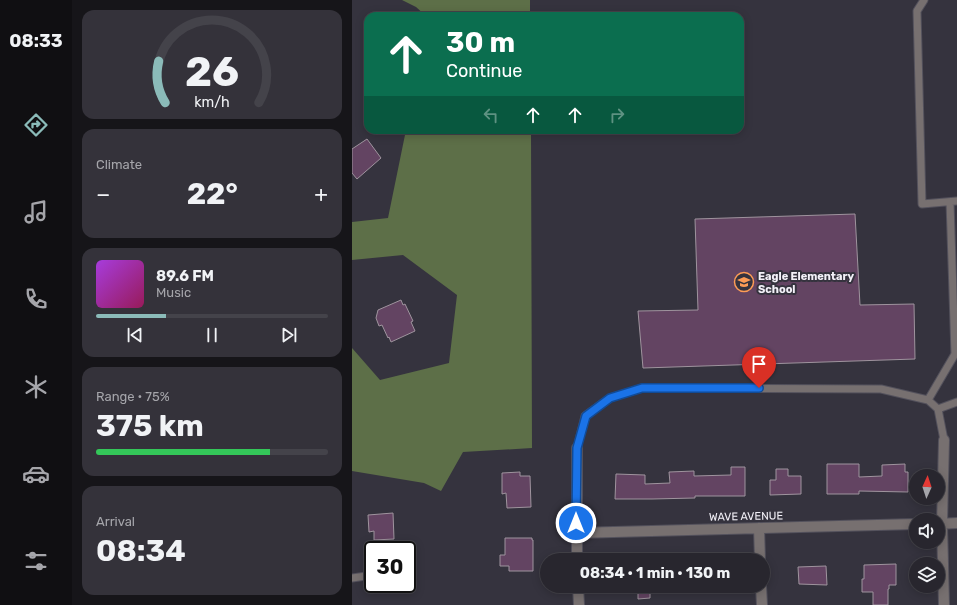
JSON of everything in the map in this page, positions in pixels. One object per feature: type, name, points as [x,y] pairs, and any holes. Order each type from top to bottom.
[{"type":"street","points":[[941,513],[944,440]]},
{"type":"street","points":[[577,448],[577,553]]},
{"type":"street","points":[[945,524],[957,523]]},
{"type":"street","name":"WAVE AVENUE","points":[[576,533],[909,524]]},
{"type":"street","points":[[759,528],[760,553]]},
{"type":"street","points":[[941,549],[944,605]]},
{"type":"street","points":[[578,593],[578,605]]},
{"type":"street","points":[[761,593],[762,605]]},
{"type":"lane","points":[[924,0],[917,11],[922,204],[954,201],[955,354],[928,400]]},
{"type":"lane","points":[[577,448],[586,416],[610,398],[642,388],[881,389],[928,400],[938,409],[944,440]]},
{"type":"lane","points":[[938,409],[957,402]]},
{"type":"lane","points":[[352,578],[364,576]]},
{"type":"green space","points":[[402,0],[530,0],[530,12],[422,12],[416,7]]},
{"type":"green space","points":[[405,134],[531,134],[532,448],[463,452],[441,491],[424,483],[352,471],[352,348],[380,380],[449,363],[457,295],[403,255],[352,260],[352,222],[388,218]]},
{"type":"building","points":[[367,139],[381,158],[357,179],[352,173],[352,149]]},
{"type":"building","points":[[855,214],[860,305],[914,304],[915,359],[643,368],[638,311],[698,310],[695,219]]},
{"type":"building","points":[[401,300],[403,305],[405,304],[413,321],[411,322],[415,331],[391,342],[382,325],[379,326],[376,318],[378,310]]},
{"type":"building","points":[[827,464],[859,464],[859,477],[882,476],[882,465],[905,464],[905,472],[908,472],[908,492],[859,491],[859,494],[827,494]]},
{"type":"building","points":[[731,467],[745,467],[745,496],[615,499],[616,474],[645,475],[645,484],[670,483],[669,472],[694,471],[694,476],[731,475]]},
{"type":"building","points":[[776,469],[788,469],[788,476],[801,476],[801,494],[770,495],[770,480],[776,480]]},
{"type":"building","points":[[520,472],[520,476],[530,476],[531,507],[507,508],[506,493],[502,494],[502,473]]},
{"type":"building","points":[[393,513],[394,539],[374,540],[374,531],[369,532],[368,515]]},
{"type":"building","points":[[505,538],[532,538],[533,571],[509,571],[509,566],[500,566],[500,555],[505,555]]},
{"type":"building","points":[[896,564],[896,585],[889,585],[888,605],[873,605],[873,592],[862,592],[864,565]]},
{"type":"building","points":[[826,566],[827,585],[799,584],[798,567]]},
{"type":"building","points":[[638,593],[650,593],[650,598],[638,599]]},
{"type":"place","name":"Eagle Elementary School","points":[[744,282]]},
{"type":"route","points":[[576,523],[577,448],[586,416],[610,398],[642,388],[759,388]]}]
